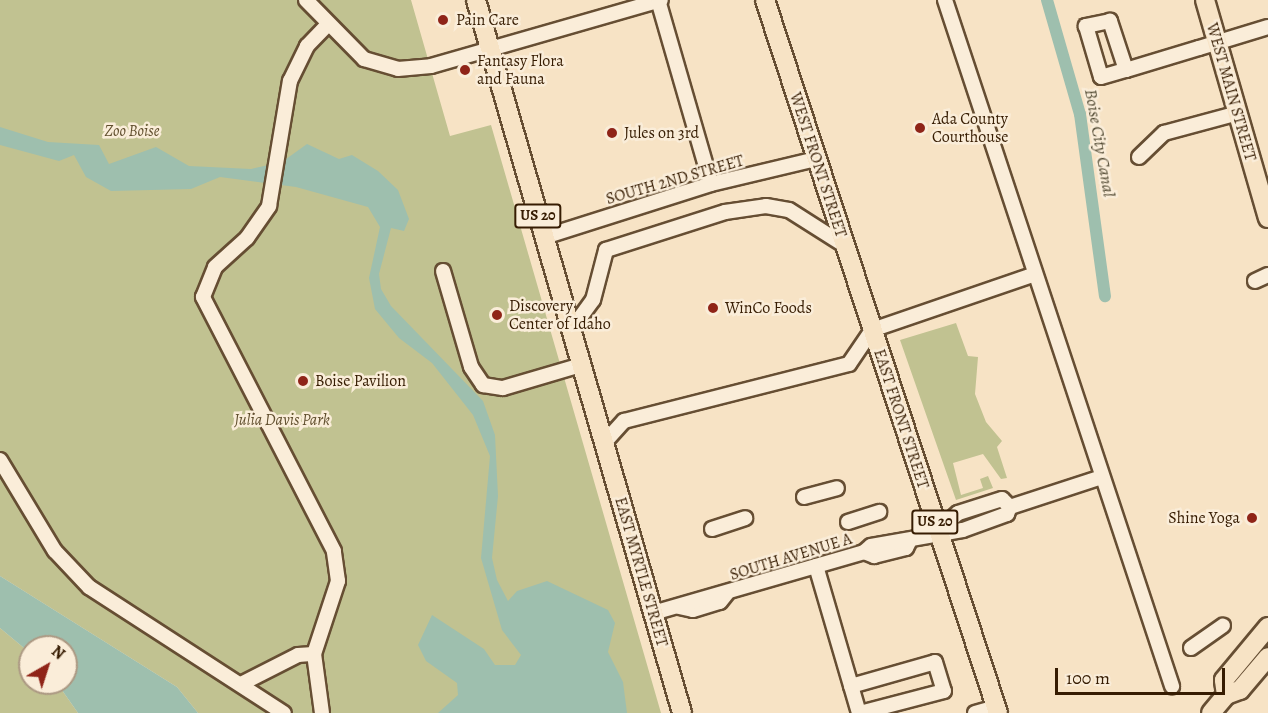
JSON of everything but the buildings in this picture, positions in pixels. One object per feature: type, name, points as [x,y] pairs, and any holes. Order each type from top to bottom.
[{"type":"main road","name":"US 20","points":[[476,0],[602,437]]},
{"type":"main road","name":"WEST FRONT STREET","points":[[765,0],[872,330]]},
{"type":"main road","name":"WEST MAIN STREET","points":[[1205,0],[1268,218]]},
{"type":"main road","name":"EAST FRONT STREET","points":[[872,330],[997,710]]},
{"type":"main road","name":"EAST MYRTLE STREET","points":[[602,437],[682,713]]},
{"type":"main road","points":[[1226,695],[1224,680],[1268,627]]},
{"type":"main road","points":[[1246,654],[1253,657],[1268,644]]},
{"type":"main road","points":[[1211,713],[1226,695],[1240,690],[1268,657]]},
{"type":"street","points":[[306,0],[327,25],[364,59],[382,67],[431,66],[659,0],[711,184]]},
{"type":"street","points":[[945,0],[1033,275],[1172,686]]},
{"type":"street","points":[[322,713],[314,654],[338,581],[334,551],[203,297],[214,267],[259,224],[270,191],[274,152],[296,62],[327,25]]},
{"type":"street","points":[[1126,70],[1268,27]]},
{"type":"street","points":[[1139,157],[1164,133],[1238,113]]},
{"type":"street","name":"SOUTH 2ND STREET","points":[[544,237],[711,184],[816,159]]},
{"type":"street","points":[[571,330],[593,300],[606,250],[725,212],[766,206],[789,210],[844,244]]},
{"type":"street","points":[[443,271],[471,368],[483,385],[503,388],[581,364]]},
{"type":"street","points":[[602,437],[624,421],[644,415],[823,366],[835,369],[858,356],[872,330],[1033,275]]},
{"type":"street","points":[[0,460],[73,572],[284,713]]},
{"type":"street","points":[[938,531],[958,513],[1002,499],[1010,507],[1102,477]]},
{"type":"street","points":[[804,497],[837,488]]},
{"type":"street","points":[[848,522],[879,512]]},
{"type":"street","points":[[712,529],[745,518]]},
{"type":"street","name":"SOUTH AVENUE A","points":[[653,613],[679,607],[716,592],[727,593],[864,552],[904,537],[910,540],[938,531]]},
{"type":"street","points":[[816,566],[851,686],[859,713],[944,692],[935,662],[851,686]]},
{"type":"street","points":[[1191,648],[1224,626]]},
{"type":"street","points":[[241,684],[298,655],[314,654]]},
{"type":"street","points":[[975,713],[997,710]]},
{"type":"green space","name":"Julia Davis Park","points":[[0,0],[411,0],[450,136],[491,125],[661,713],[198,713],[177,687],[0,576]]},
{"type":"green space","points":[[956,323],[968,356],[978,357],[975,394],[986,422],[1002,441],[997,447],[1007,478],[1001,479],[983,454],[953,463],[961,495],[983,488],[980,479],[988,476],[993,488],[956,500],[900,340]]},
{"type":"green space","points":[[0,628],[18,643],[18,695],[65,695],[78,713],[0,713]]},
{"type":"shaded area","points":[[0,127],[48,142],[99,145],[109,164],[156,147],[189,166],[251,169],[282,162],[307,144],[339,159],[352,155],[378,171],[398,190],[409,219],[404,231],[391,228],[379,274],[381,289],[391,306],[483,401],[495,435],[498,496],[492,558],[497,580],[508,601],[517,591],[547,581],[608,610],[615,623],[608,652],[623,682],[627,713],[438,713],[458,695],[457,683],[426,661],[418,645],[432,615],[484,649],[495,665],[515,665],[521,655],[502,630],[481,558],[490,456],[473,415],[432,363],[399,338],[375,309],[369,278],[380,227],[368,207],[296,187],[220,177],[191,189],[111,191],[86,177],[74,155],[59,161],[0,145]]},
{"type":"shaded area","points":[[0,576],[177,687],[198,713],[78,713],[65,695],[78,695],[78,635],[18,635],[18,643],[0,628]]},
{"type":"waterway","name":"Boise City Canal","points":[[1047,0],[1080,114],[1105,296]]},
{"type":"place","name":"Pain Care","points":[[443,20]]},
{"type":"place","name":"Fantasy Flora and Fauna","points":[[465,70]]},
{"type":"place","name":"Ada County Courthouse","points":[[920,128]]},
{"type":"place","name":"Jules on 3rd","points":[[612,133]]},
{"type":"place","name":"WinCo Foods","points":[[713,308]]},
{"type":"place","name":"Discovery Center of Idaho","points":[[497,315]]},
{"type":"place","name":"Boise Pavilion","points":[[303,381]]},
{"type":"place","name":"Shine Yoga","points":[[1252,518]]},
{"type":"park label","name":"Zoo Boise","points":[[132,131]]}]
